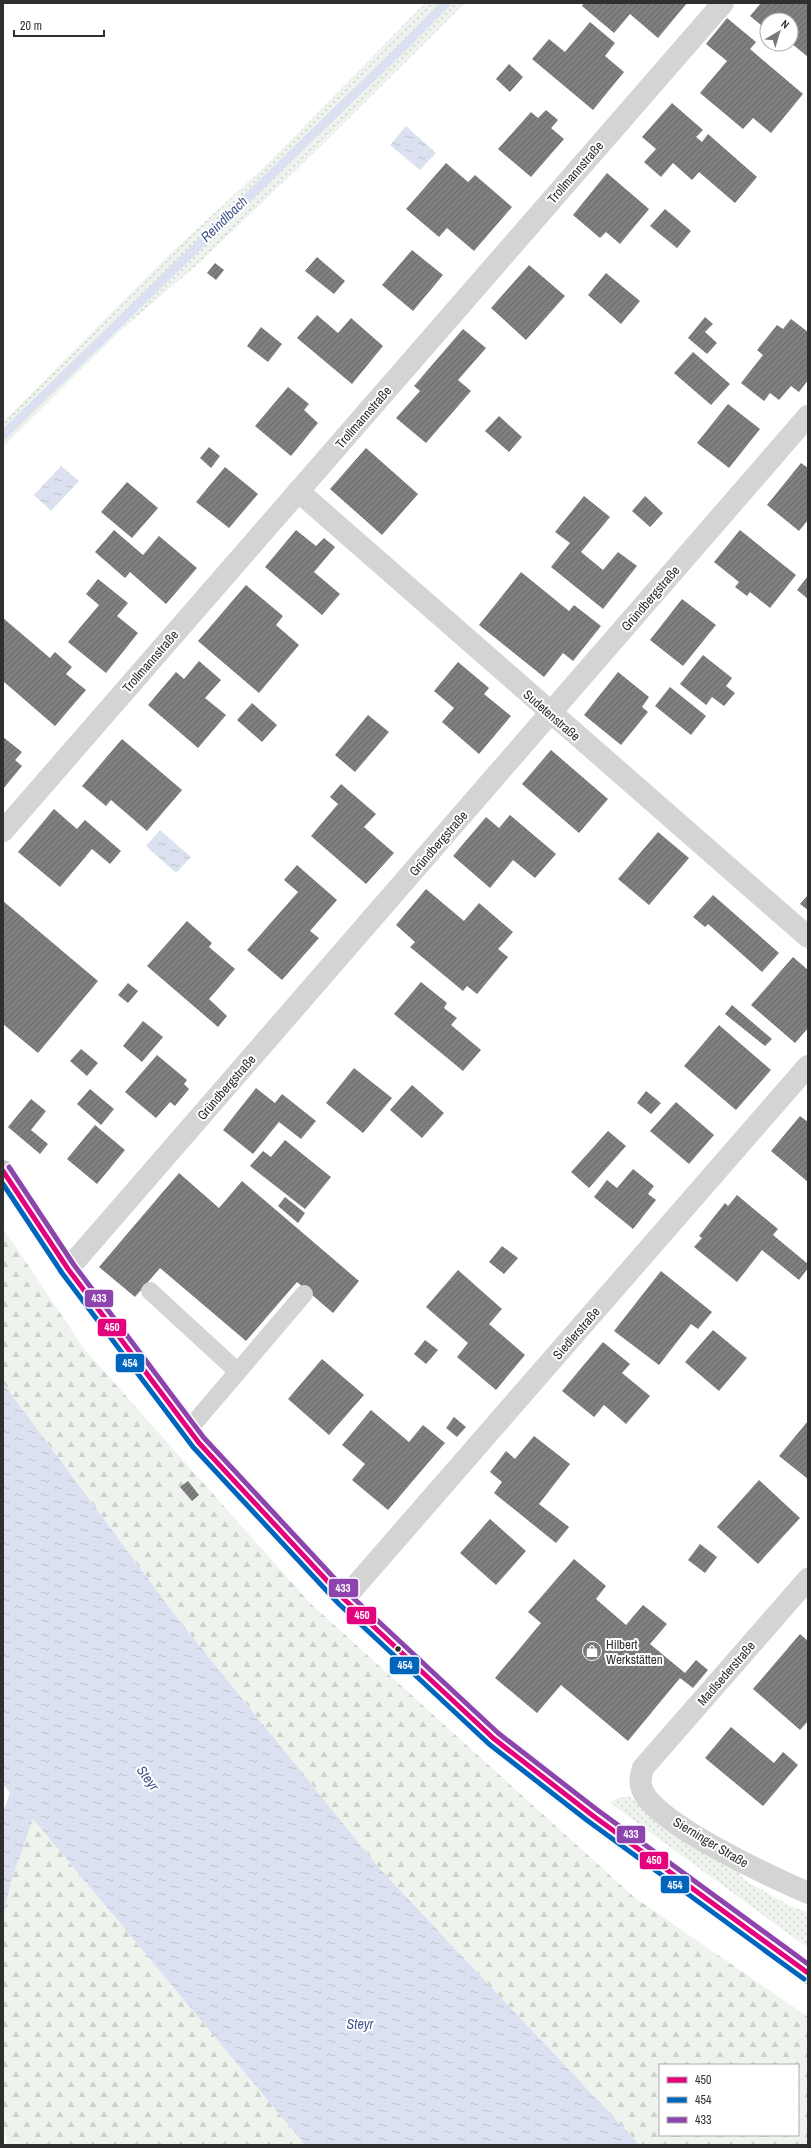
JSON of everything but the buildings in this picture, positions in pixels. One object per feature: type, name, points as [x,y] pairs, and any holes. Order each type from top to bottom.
[{"type":"main road","points":[[3,1171],[68,1269],[200,1443],[344,1599],[493,1738],[592,1815],[808,1973]]},
{"type":"street","name":"Trollmannstraße","points":[[3,831],[723,3]]},
{"type":"street","name":"Gründbergstraße","points":[[68,1269],[808,416]]},
{"type":"street","name":"Sudetenstraße","points":[[298,491],[550,713],[808,937]]},
{"type":"street","name":"Siedlerstraße","points":[[344,1599],[808,1066]]},
{"type":"street","name":"Madlsederstraße","points":[[643,1768],[808,1579]]},
{"type":"street","name":"Sierninger Straße","points":[[643,1768],[640,1778],[642,1789],[652,1802],[666,1815],[703,1840],[758,1871],[808,1893]]},
{"type":"lane","points":[[150,1291],[237,1371]]},
{"type":"lane","points":[[189,1429],[304,1294]]},
{"type":"green space","points":[[425,3],[465,3],[313,154],[197,265],[121,330],[3,447],[3,422],[170,254],[266,165]]},
{"type":"green space","points":[[3,1228],[85,1350],[310,1603],[634,1897],[808,2017],[808,2145],[640,2145],[379,1868],[178,1619],[3,1383]]},
{"type":"green space","points":[[629,1796],[659,1822],[735,1866],[744,1880],[790,1906],[808,1912],[808,1948],[610,1803],[615,1799]]},
{"type":"green space","points":[[32,1818],[305,2145],[7,2145],[3,2120],[3,1919],[11,1882]]},
{"type":"water","points":[[406,126],[436,153],[420,170],[390,145]]},
{"type":"water","points":[[61,466],[79,481],[51,511],[34,495]]},
{"type":"water","points":[[160,830],[191,857],[176,873],[146,846]]},
{"type":"water","name":"Steyr","points":[[3,1383],[178,1619],[379,1868],[640,2145],[305,2145],[33,1819],[11,1882],[3,1919],[3,1812],[10,1793],[3,1784]]},
{"type":"waterway","name":"Reindlbach","points":[[3,435],[403,47],[446,3]]},
{"type":"transit line","name":"433","points":[[9,1167],[74,1265],[204,1438],[349,1594],[498,1733],[596,1809],[808,1964]]},
{"type":"transit line","name":"450","points":[[3,1171],[68,1269],[199,1443],[344,1599],[493,1738],[592,1815],[808,1973]]},
{"type":"transit line","name":"454","points":[[3,1184],[62,1273],[193,1447],[339,1604],[489,1744],[588,1821],[804,1979]]},
{"type":"place","name":"Hilbert Werkstätten","points":[[592,1651]]}]
